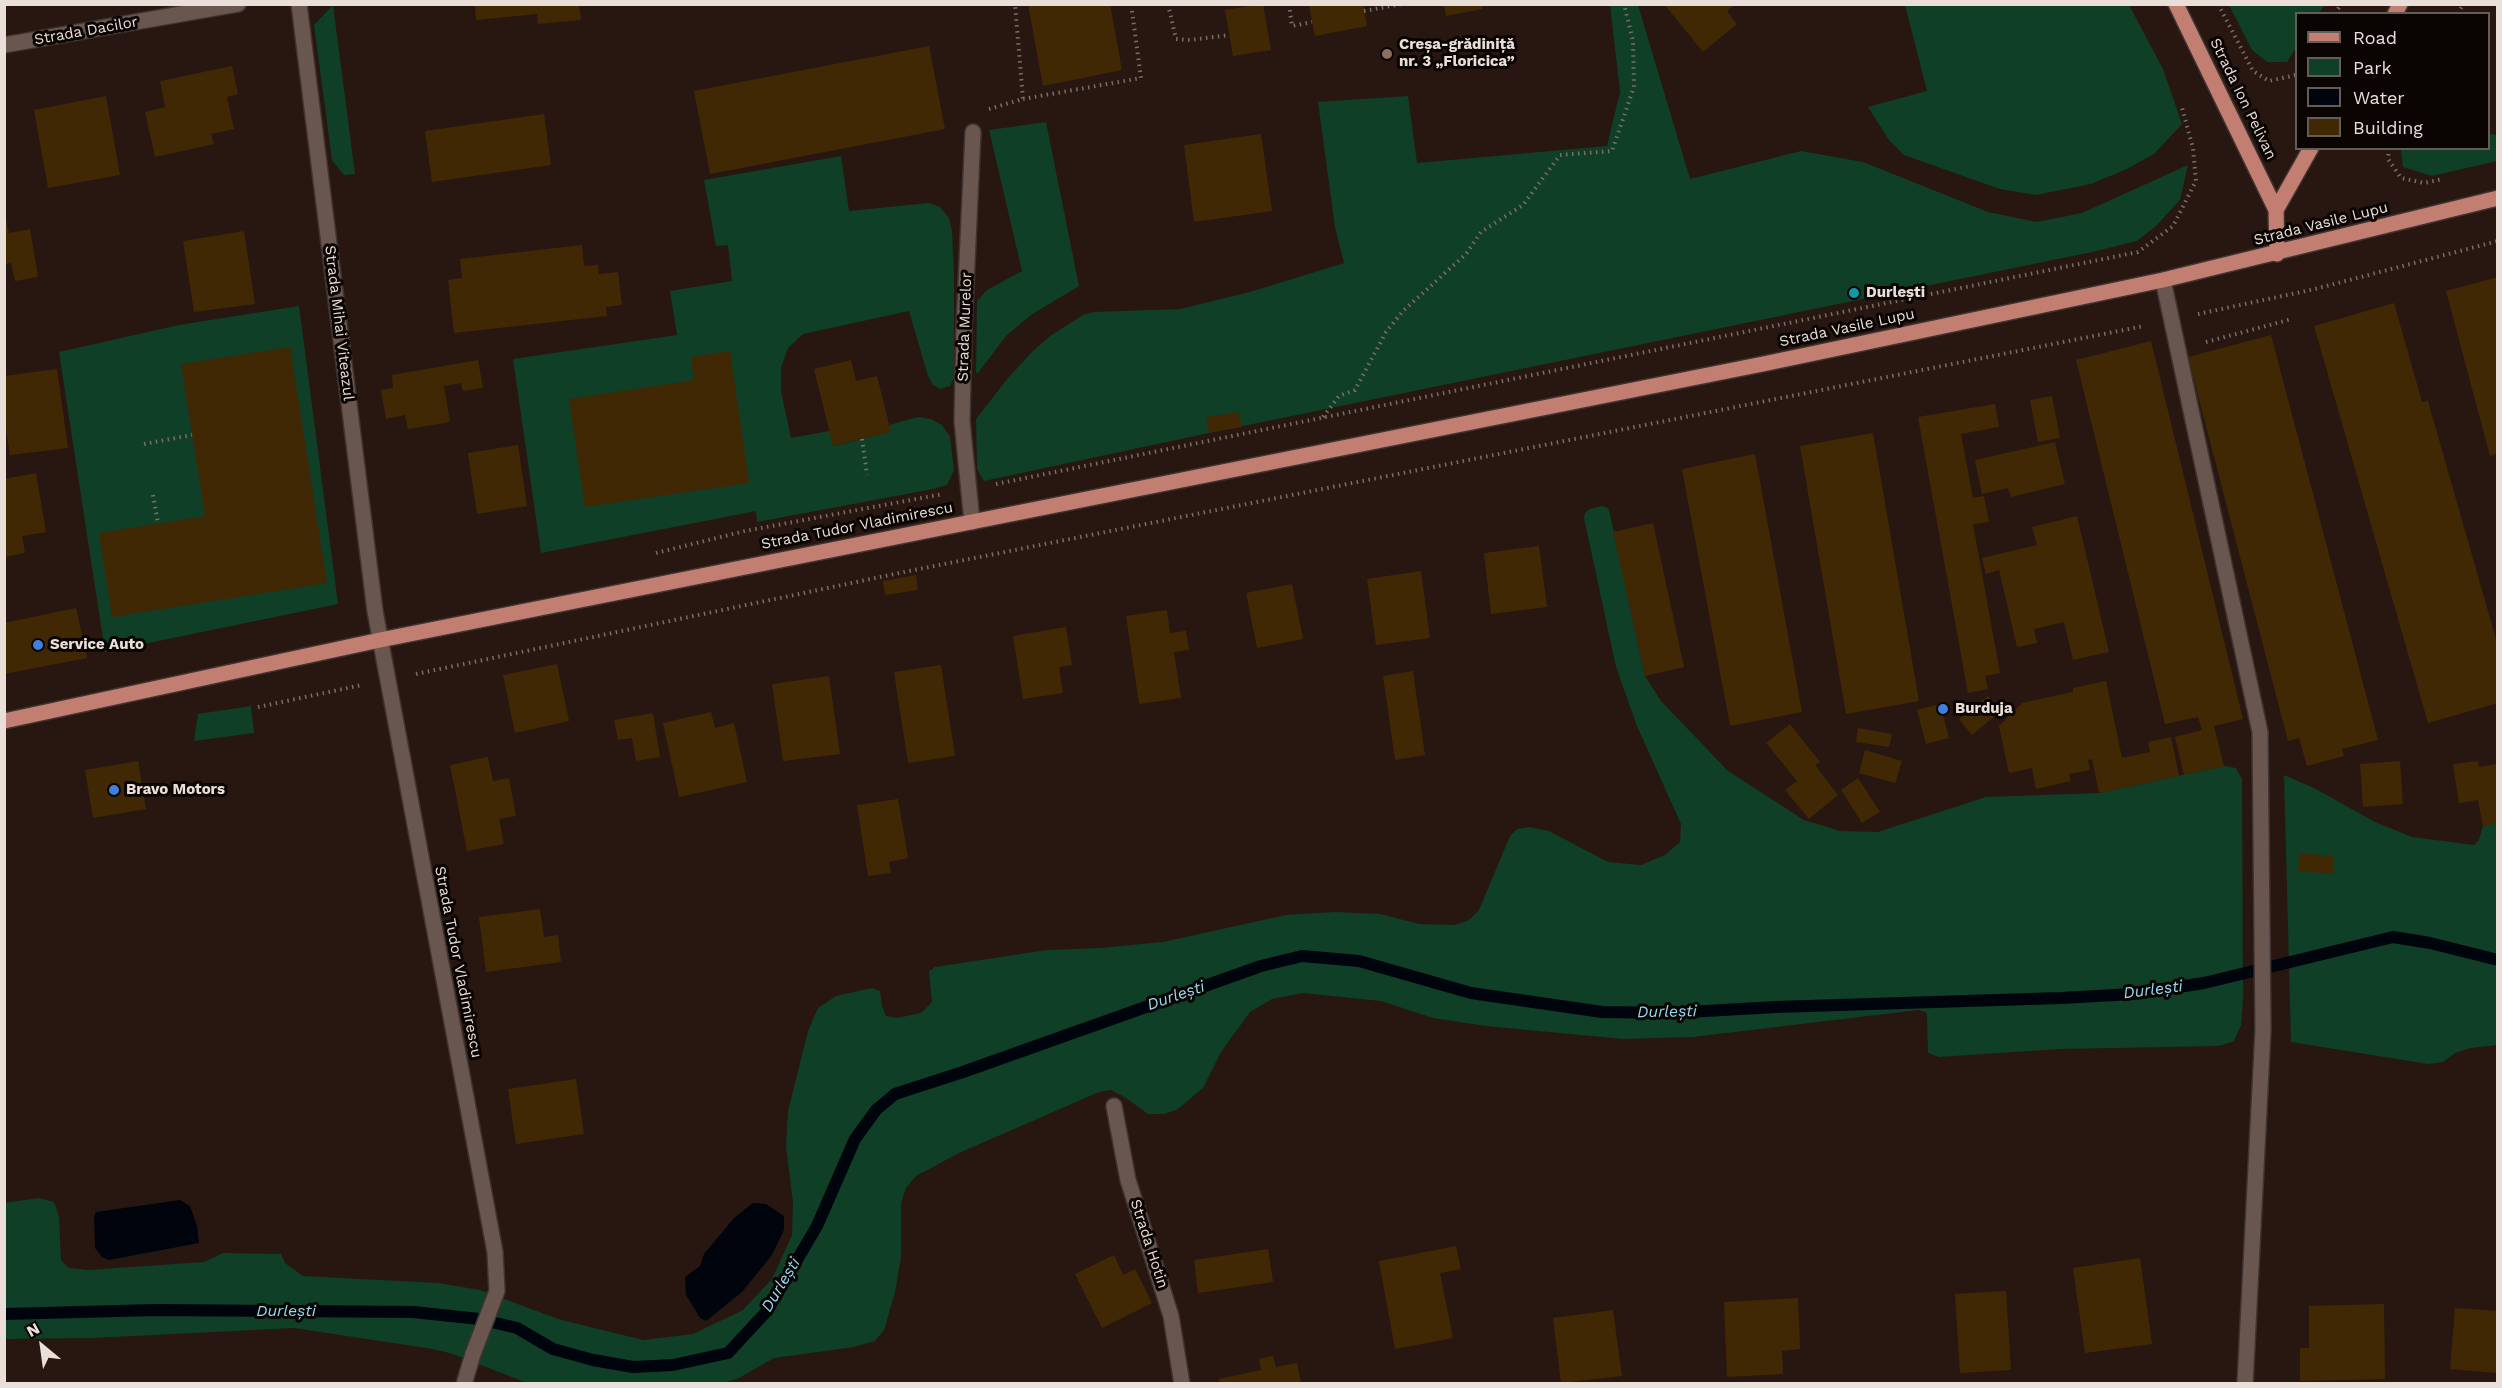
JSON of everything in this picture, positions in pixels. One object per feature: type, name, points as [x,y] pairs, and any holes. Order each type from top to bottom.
[{"type":"main road","name":"Strada Ion Pelivan","points":[[2176,4],[2276,210]]},
{"type":"main road","points":[[2277,254],[2276,210],[2310,150]]},
{"type":"main road","name":"Strada Vasile Lupu","points":[[1342,449],[1653,387],[2163,280],[2277,254],[2498,198]]},
{"type":"main road","name":"Strada Tudor Vladimirescu","points":[[4,721],[380,640],[1342,449]]},
{"type":"street","name":"Strada Dacilor","points":[[4,45],[238,4]]},
{"type":"street","name":"Strada Mihai Viteazul","points":[[299,4],[380,640]]},
{"type":"street","name":"Strada Murelor","points":[[972,522],[962,421],[973,132]]},
{"type":"street","points":[[2163,280],[2260,732],[2263,1030],[2245,1383]]},
{"type":"street","name":"Strada Tudor Vladimirescu","points":[[380,640],[495,1252],[497,1291],[464,1383]]},
{"type":"street","name":"Strada Hotin","points":[[1114,1106],[1128,1180],[1171,1316],[1182,1383]]},
{"type":"path","points":[[1015,4],[1023,99]]},
{"type":"path","points":[[1168,4],[1176,39],[1190,40],[1229,35]]},
{"type":"path","points":[[1289,4],[1292,26],[1312,22]]},
{"type":"path","points":[[1364,11],[1402,4]]},
{"type":"path","points":[[1322,418],[1339,396],[1355,390],[1386,332],[1403,311],[1466,254],[1481,232],[1523,205],[1560,154],[1612,151],[1634,87],[1633,41],[1624,4]]},
{"type":"path","points":[[2218,4],[2253,71],[2269,81],[2295,75]]},
{"type":"path","points":[[982,111],[1023,99],[1141,78],[1132,11]]},
{"type":"path","points":[[993,484],[2138,252],[2173,226],[2196,182],[2193,148],[2182,108]]},
{"type":"path","points":[[2389,150],[2388,159],[2401,178],[2424,183],[2448,178]]},
{"type":"path","points":[[258,708],[909,571],[2039,348],[2315,289],[2498,241]]},
{"type":"path","points":[[2177,350],[2292,319]]},
{"type":"path","points":[[144,444],[192,435]]},
{"type":"path","points":[[861,439],[867,476]]},
{"type":"path","points":[[153,495],[158,523]]},
{"type":"green space","points":[[333,5],[355,174],[344,175],[332,160],[314,25]]},
{"type":"green space","points":[[1610,5],[1638,5],[1690,179],[1801,151],[1863,162],[1988,212],[2037,222],[2082,213],[2188,165],[2180,200],[2156,226],[2137,241],[2092,252],[984,481],[977,469],[976,419],[1008,378],[1033,351],[1050,336],[1083,315],[1093,312],[1180,309],[1250,292],[1344,263],[1335,227],[1318,102],[1408,96],[1417,163],[1607,146],[1620,92]]},
{"type":"green space","points":[[1905,5],[2129,5],[2163,69],[2182,124],[2154,154],[2127,169],[2091,184],[2036,195],[2000,189],[1904,155],[1889,140],[1868,107],[1927,91]]},
{"type":"green space","points":[[2229,5],[2325,5],[2320,12],[2295,12],[2295,50],[2287,62],[2267,62],[2252,50]]},
{"type":"green space","points":[[1046,122],[1079,286],[1031,315],[1006,336],[976,373],[977,301],[987,290],[1022,271],[989,130]]},
{"type":"green space","points":[[2490,134],[2497,135],[2497,161],[2432,176],[2403,167],[2401,150],[2490,150]]},
{"type":"green space","points":[[841,156],[849,211],[929,203],[940,207],[949,218],[952,231],[954,275],[954,378],[950,386],[940,389],[933,385],[928,376],[909,311],[803,334],[788,348],[781,368],[781,391],[791,438],[829,431],[834,446],[890,432],[889,425],[918,417],[931,419],[942,425],[950,437],[954,470],[947,485],[757,522],[756,511],[541,553],[513,359],[677,335],[670,291],[732,281],[728,245],[716,246],[704,180]]},
{"type":"green space","points":[[299,306],[338,604],[105,652],[59,352],[179,325]]},
{"type":"green space","points":[[1602,506],[1608,508],[1610,514],[1645,676],[1661,701],[1728,771],[1804,820],[1840,831],[1878,832],[1986,797],[2099,793],[2224,766],[2236,768],[2242,779],[2243,1000],[2241,1025],[2234,1041],[2219,1046],[2060,1049],[1939,1057],[1928,1053],[1927,1016],[1926,1012],[1918,1010],[1693,1037],[1623,1039],[1486,1026],[1433,1018],[1381,1001],[1303,993],[1272,999],[1250,1012],[1221,1052],[1203,1088],[1178,1109],[1164,1114],[1148,1114],[1111,1090],[1099,1092],[959,1153],[916,1176],[906,1188],[901,1203],[901,1257],[895,1292],[884,1330],[875,1341],[854,1347],[774,1358],[737,1379],[722,1383],[527,1383],[453,1354],[433,1349],[294,1328],[93,1338],[5,1339],[4,1203],[39,1198],[54,1202],[59,1217],[61,1260],[69,1268],[88,1270],[204,1262],[223,1253],[281,1254],[285,1263],[303,1276],[438,1283],[480,1290],[558,1319],[643,1340],[693,1334],[743,1310],[772,1279],[792,1235],[793,1202],[786,1147],[788,1111],[808,1031],[818,1008],[836,996],[872,988],[880,991],[886,1016],[897,1018],[921,1013],[932,1002],[929,971],[935,967],[1047,950],[1163,942],[1286,915],[1335,912],[1380,914],[1419,924],[1455,925],[1469,920],[1479,910],[1510,836],[1517,829],[1529,827],[1549,831],[1608,862],[1641,865],[1665,855],[1680,842],[1681,824],[1637,726],[1616,667],[1584,518],[1585,513],[1590,509]]},
{"type":"green space","points":[[251,706],[254,733],[194,741],[198,714]]},
{"type":"green space","points":[[2284,775],[2314,788],[2375,822],[2412,837],[2474,845],[2479,840],[2483,826],[2497,823],[2497,1045],[2471,1048],[2455,1053],[2443,1062],[2428,1064],[2291,1042]]},
{"type":"water","points":[[180,1200],[190,1206],[197,1226],[199,1243],[109,1260],[102,1257],[95,1248],[94,1218],[96,1212]]},
{"type":"water","points":[[753,1203],[766,1204],[784,1216],[784,1230],[772,1255],[742,1292],[706,1321],[700,1318],[686,1295],[685,1277],[700,1266],[704,1254],[734,1218]]},
{"type":"building","points":[[475,4],[579,4],[581,20],[538,24],[537,14],[476,20]]},
{"type":"building","points":[[1028,4],[1110,4],[1122,70],[1043,86]]},
{"type":"building","points":[[1263,4],[1271,50],[1233,56],[1225,10]]},
{"type":"building","points":[[1363,4],[1367,26],[1315,36],[1309,5]]},
{"type":"building","points":[[1444,4],[1481,4],[1482,9],[1446,16]]},
{"type":"building","points":[[1664,4],[1735,4],[1727,11],[1737,24],[1703,52]]},
{"type":"building","points":[[929,46],[945,129],[710,174],[694,91]]},
{"type":"building","points":[[232,66],[238,94],[227,97],[234,129],[211,134],[214,144],[155,157],[145,112],[165,107],[160,81]]},
{"type":"building","points":[[106,96],[120,175],[48,188],[34,110]]},
{"type":"building","points":[[544,114],[551,165],[432,182],[425,131]]},
{"type":"building","points":[[1261,134],[1272,211],[1194,222],[1184,145]]},
{"type":"building","points":[[4,210],[9,233],[30,229],[38,277],[15,281],[11,263],[4,264]]},
{"type":"building","points":[[244,231],[255,304],[194,312],[183,241]]},
{"type":"building","points":[[582,245],[584,266],[598,265],[599,274],[618,272],[622,305],[606,307],[607,316],[454,333],[448,280],[462,278],[460,259]]},
{"type":"building","points":[[2498,277],[2498,453],[2490,456],[2446,291]]},
{"type":"building","points":[[2394,303],[2422,402],[2428,401],[2498,646],[2498,703],[2428,723],[2314,326]]},
{"type":"building","points":[[2271,335],[2378,740],[2342,749],[2344,756],[2307,766],[2299,738],[2288,741],[2188,357]]},
{"type":"building","points":[[2151,341],[2243,719],[2214,726],[2224,766],[2184,775],[2175,737],[2202,730],[2198,717],[2165,724],[2076,360]]},
{"type":"building","points":[[290,347],[327,583],[112,617],[99,533],[205,516],[181,364]]},
{"type":"building","points":[[730,351],[749,483],[585,507],[569,399],[694,380],[691,357]]},
{"type":"building","points":[[478,360],[483,388],[463,391],[461,383],[444,386],[450,422],[408,429],[405,415],[386,419],[381,390],[393,388],[392,375]]},
{"type":"building","points":[[851,360],[856,381],[877,376],[891,432],[833,446],[814,369]]},
{"type":"building","points":[[57,369],[68,448],[10,455],[4,417],[4,376]]},
{"type":"building","points":[[2052,396],[2060,438],[2038,442],[2030,400]]},
{"type":"building","points":[[1995,404],[1999,427],[1961,434],[1973,498],[1984,496],[1989,522],[1973,524],[2000,673],[1985,676],[1988,689],[1968,693],[1918,417]]},
{"type":"building","points":[[1239,412],[1242,427],[1209,433],[1206,417]]},
{"type":"building","points":[[1873,433],[1919,701],[1846,714],[1800,446]]},
{"type":"building","points":[[2055,442],[2065,484],[2011,497],[2008,488],[1982,494],[1975,460]]},
{"type":"building","points":[[518,445],[527,506],[477,514],[468,453]]},
{"type":"building","points":[[1755,454],[1802,712],[1730,726],[1682,469]]},
{"type":"building","points":[[36,473],[46,532],[22,536],[25,553],[4,557],[4,479]]},
{"type":"building","points":[[2077,516],[2109,652],[2073,660],[2064,622],[2034,629],[2037,643],[2017,647],[1999,570],[1986,574],[1982,558],[2037,545],[2032,527]]},
{"type":"building","points":[[1653,523],[1684,667],[1645,676],[1613,532]]},
{"type":"building","points":[[1539,546],[1547,607],[1491,614],[1484,553]]},
{"type":"building","points":[[1421,571],[1430,638],[1376,645],[1367,579]]},
{"type":"building","points":[[916,575],[918,590],[885,595],[883,581]]},
{"type":"building","points":[[1292,584],[1303,639],[1257,648],[1246,593]]},
{"type":"building","points":[[76,608],[87,658],[4,674],[4,623]]},
{"type":"building","points":[[1167,610],[1170,633],[1186,631],[1189,650],[1174,652],[1181,698],[1139,704],[1126,616]]},
{"type":"building","points":[[1066,627],[1072,665],[1059,667],[1063,693],[1023,699],[1013,636]]},
{"type":"building","points":[[557,664],[569,721],[515,733],[503,675]]},
{"type":"building","points":[[941,665],[955,756],[908,763],[894,672]]},
{"type":"building","points":[[1413,671],[1425,755],[1395,760],[1383,676]]},
{"type":"building","points":[[829,676],[840,754],[783,761],[772,684]]},
{"type":"building","points":[[2106,681],[2122,758],[2150,752],[2148,742],[2171,737],[2179,776],[2099,793],[2092,759],[2088,760],[2090,770],[2069,774],[2071,781],[2036,789],[2032,768],[2009,773],[1999,726],[2022,703],[2073,692],[2073,688]]},
{"type":"building","points":[[1988,696],[2001,711],[1972,735],[1959,719]]},
{"type":"building","points":[[1940,704],[1949,738],[1926,744],[1917,710]]},
{"type":"building","points":[[711,712],[715,728],[734,723],[747,782],[679,797],[663,723]]},
{"type":"building","points":[[653,713],[660,757],[636,761],[632,738],[618,740],[614,720]]},
{"type":"building","points":[[1790,724],[1820,762],[1815,765],[1838,795],[1809,819],[1785,790],[1797,781],[1766,743]]},
{"type":"building","points":[[1858,728],[1892,734],[1889,747],[1856,742]]},
{"type":"building","points":[[1865,750],[1902,761],[1895,783],[1859,773]]},
{"type":"building","points":[[488,757],[493,781],[509,778],[516,816],[499,819],[504,844],[467,851],[450,765]]},
{"type":"building","points":[[138,761],[146,809],[93,818],[85,770]]},
{"type":"building","points":[[2400,761],[2403,804],[2363,807],[2360,764]]},
{"type":"building","points":[[2478,761],[2479,767],[2497,764],[2498,769],[2498,823],[2483,826],[2478,800],[2459,803],[2453,764]]},
{"type":"building","points":[[1858,778],[1880,812],[1862,823],[1841,790]]},
{"type":"building","points":[[898,799],[908,858],[889,862],[891,873],[868,876],[857,805]]},
{"type":"building","points":[[2299,853],[2334,856],[2333,874],[2298,871]]},
{"type":"building","points":[[540,909],[544,937],[558,935],[561,962],[486,972],[479,917]]},
{"type":"building","points":[[576,1079],[584,1134],[516,1144],[508,1089]]},
{"type":"building","points":[[1456,1246],[1461,1269],[1440,1273],[1453,1338],[1395,1349],[1379,1261]]},
{"type":"building","points":[[1268,1249],[1273,1282],[1198,1293],[1194,1260]]},
{"type":"building","points":[[1114,1255],[1123,1275],[1135,1269],[1152,1303],[1102,1328],[1075,1274]]},
{"type":"building","points":[[2140,1258],[2152,1344],[2085,1353],[2073,1268]]},
{"type":"building","points":[[2006,1291],[2011,1370],[1960,1373],[1955,1294]]},
{"type":"building","points":[[1798,1298],[1800,1349],[1782,1351],[1783,1374],[1727,1377],[1724,1302]]},
{"type":"building","points":[[2384,1304],[2385,1379],[2300,1381],[2300,1348],[2309,1348],[2309,1306]]},
{"type":"building","points":[[2455,1308],[2498,1311],[2498,1373],[2450,1369]]},
{"type":"building","points":[[1613,1310],[1622,1376],[1561,1383],[1553,1318]]},
{"type":"building","points":[[1273,1356],[1276,1367],[1297,1363],[1301,1383],[1220,1383],[1219,1379],[1261,1370],[1259,1359]]},
{"type":"waterway","name":"Durlești","points":[[4,1314],[156,1310],[413,1312],[479,1319],[517,1328],[553,1349],[593,1360],[633,1367],[673,1365],[728,1353],[767,1311],[817,1226],[855,1139],[876,1110],[895,1094],[1261,966],[1302,956],[1359,961],[1471,993],[1602,1012],[1670,1013],[2133,994],[2204,983],[2393,937],[2430,943],[2498,960]]},
{"type":"place","name":"Creșa-grădiniță nr. 3 „Floricica”","points":[[1387,54]]},
{"type":"place","name":"Durlești","points":[[1854,293]]},
{"type":"place","name":"Service Auto","points":[[38,645]]},
{"type":"place","name":"Burduja","points":[[1943,709]]},
{"type":"place","name":"Bravo Motors","points":[[114,790]]}]
